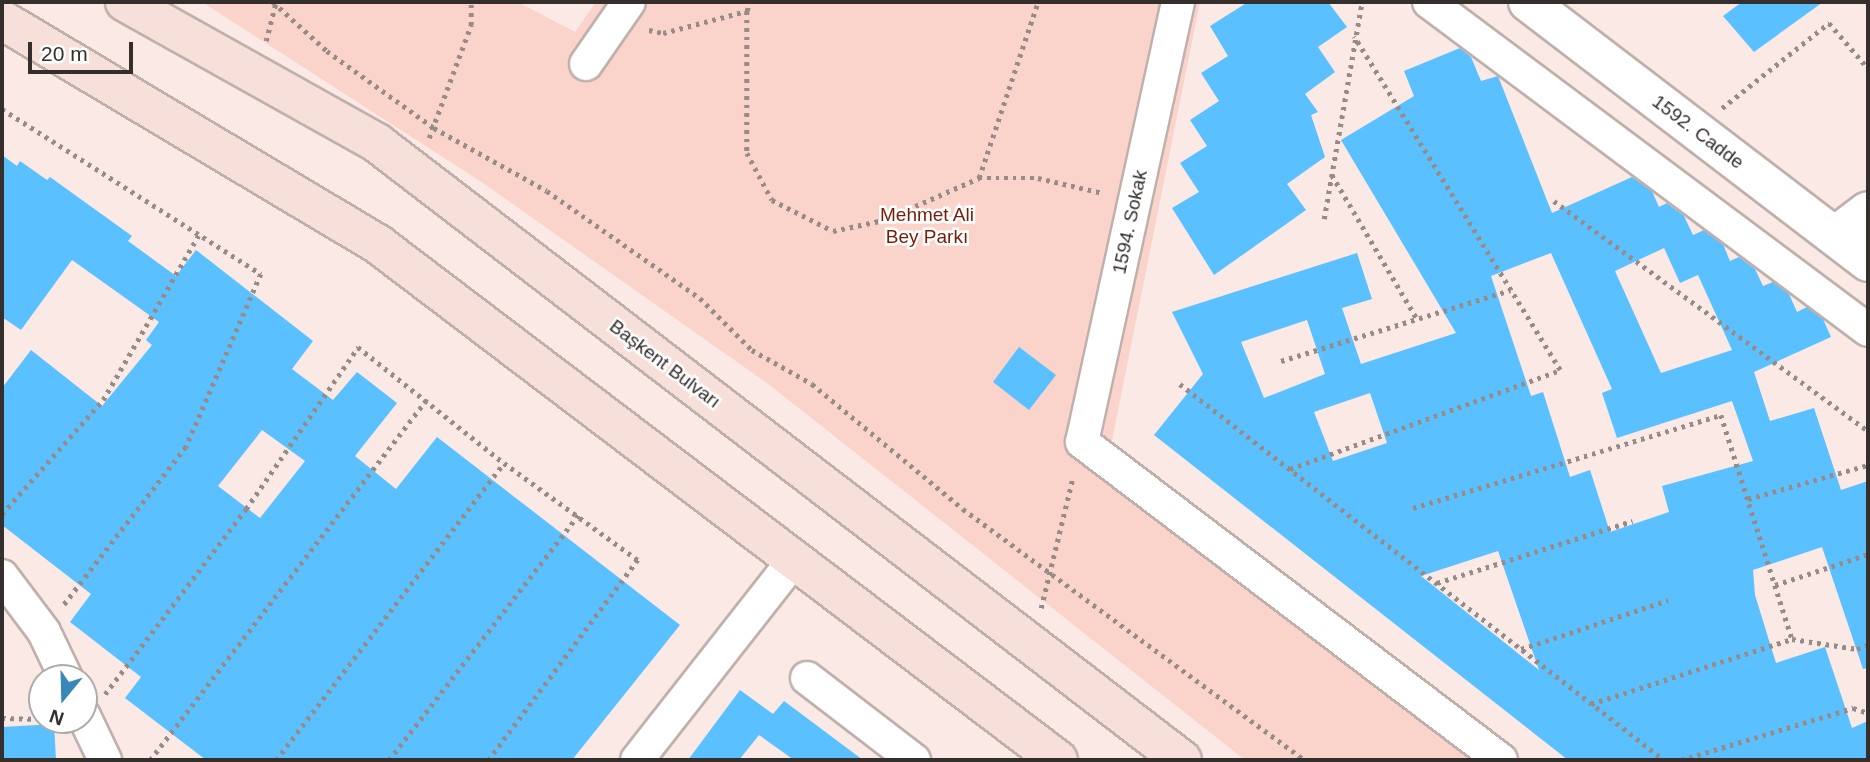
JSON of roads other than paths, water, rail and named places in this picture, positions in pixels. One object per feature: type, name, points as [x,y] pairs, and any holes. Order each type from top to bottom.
[{"type":"main road","name":"Başkent Bulvarı","points":[[125,2],[377,143],[1182,760]]},
{"type":"main road","points":[[2,20],[379,245],[1058,760]]},
{"type":"street","name":"1594. Sokak","points":[[1178,2],[1082,442],[1501,760]]},
{"type":"street","points":[[1429,2],[1868,330]]},
{"type":"street","name":"1592. Cadde","points":[[1528,2],[1868,262]]},
{"type":"street","points":[[586,64],[622,12]]},
{"type":"street","points":[[1835,236],[1868,211]]},
{"type":"street","points":[[637,760],[794,560]]},
{"type":"street","points":[[2,576],[44,632],[59,664]]},
{"type":"street","points":[[807,678],[914,760]]},
{"type":"street","points":[[93,734],[105,760]]},
{"type":"park label","name":"Mehmet Ali Bey Parkı","points":[[927,226]]}]
